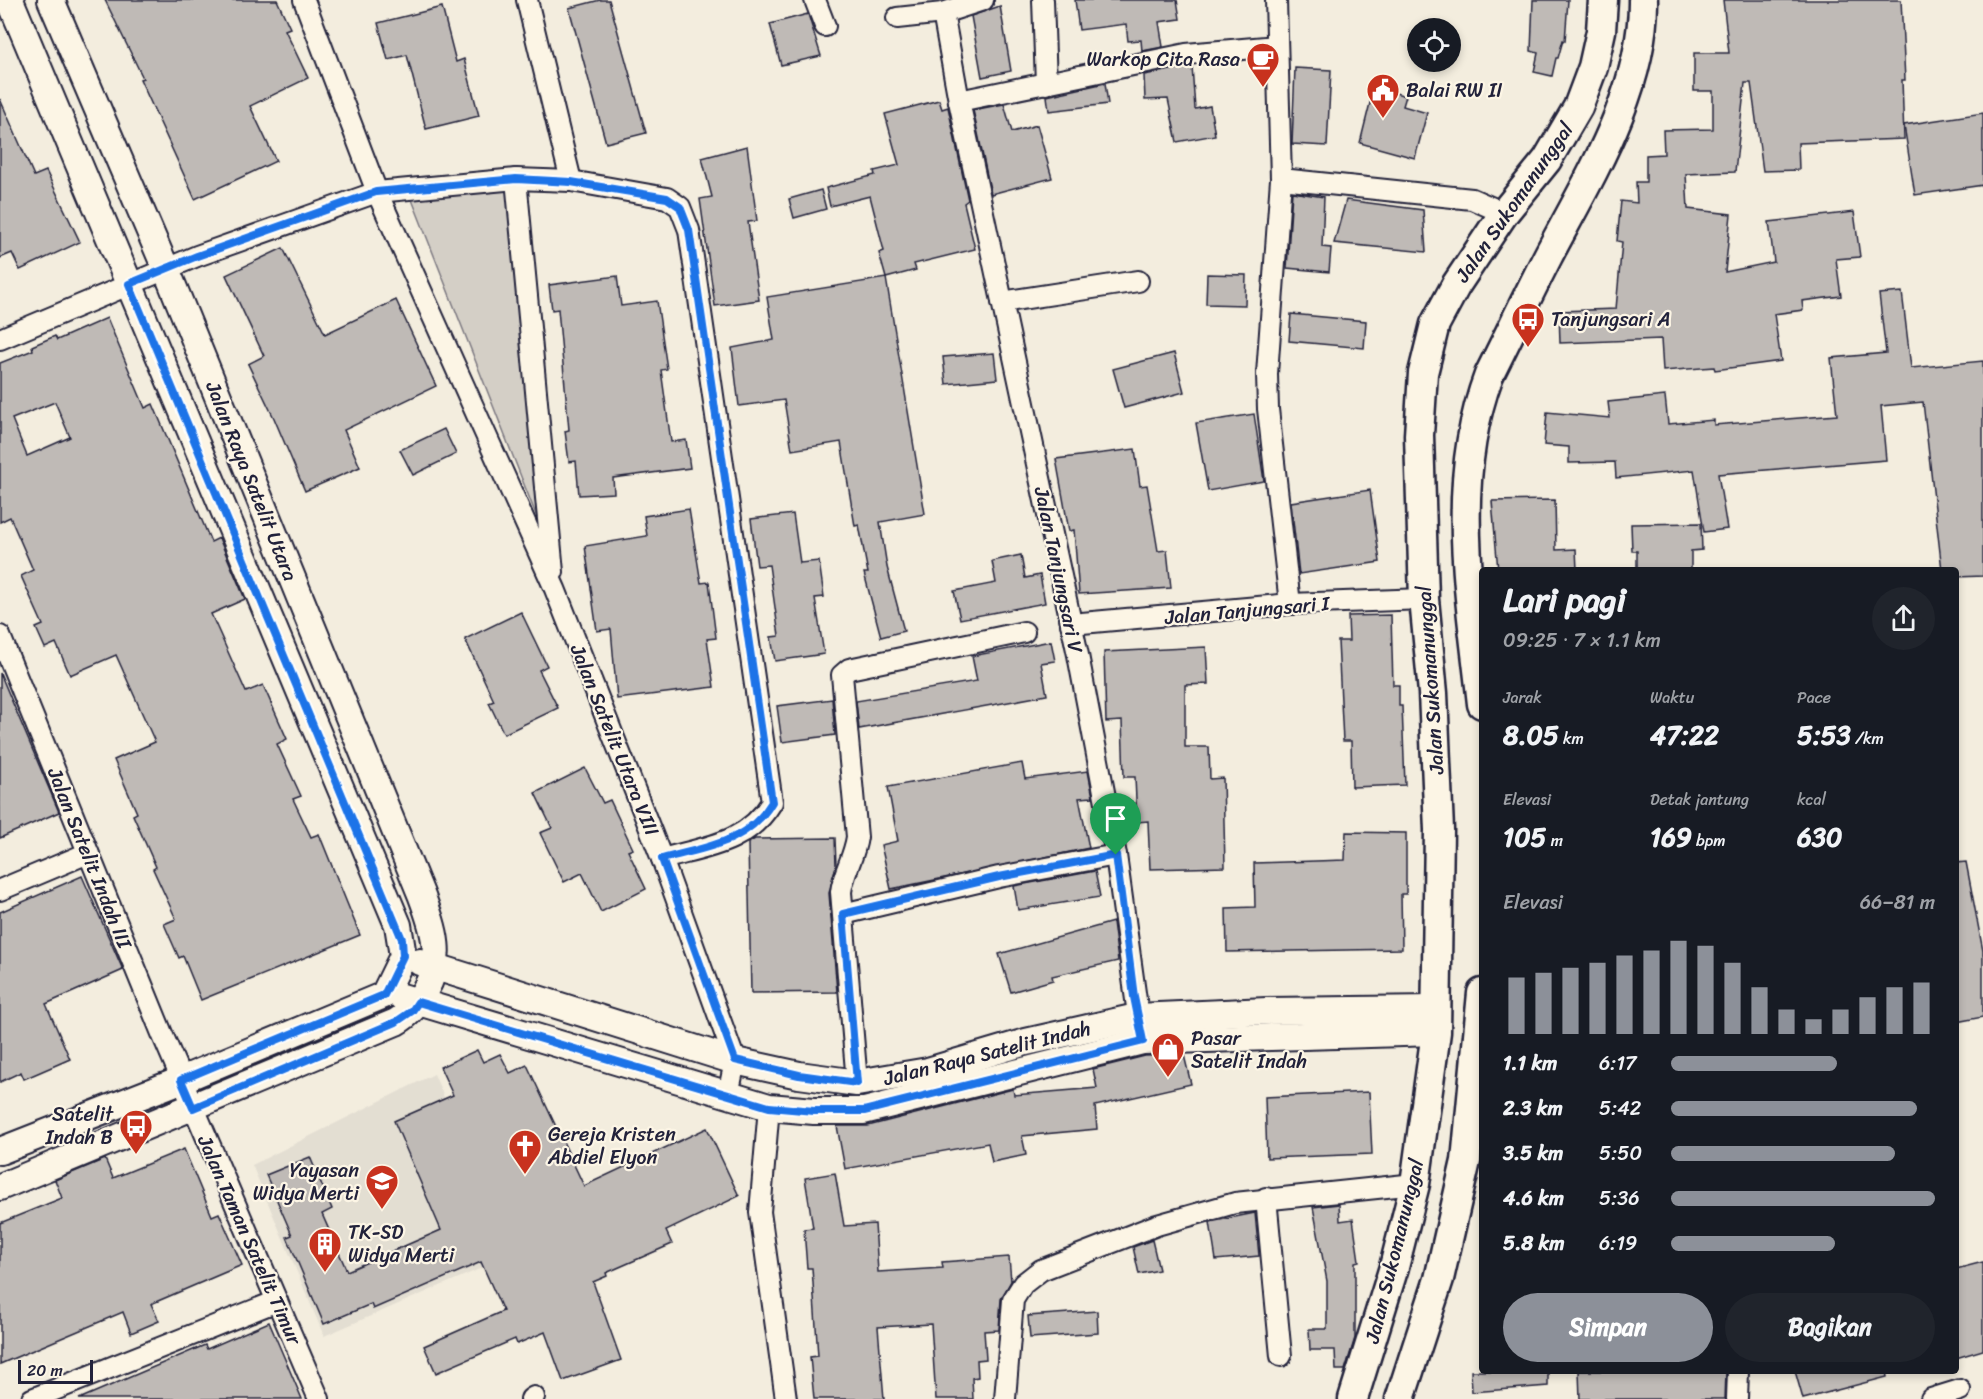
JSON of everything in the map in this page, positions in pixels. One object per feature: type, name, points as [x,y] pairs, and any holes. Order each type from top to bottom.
[{"type":"main road","name":"Jalan Sukomanunggal","points":[[1353,1399],[1394,1267],[1415,1184],[1436,1021],[1439,830],[1433,693],[1424,599],[1419,435],[1423,373],[1435,324],[1456,285],[1504,213],[1547,160],[1578,107],[1593,67],[1601,31],[1602,0]]},
{"type":"main road","name":"Jalan Sukomanunggal","points":[[1479,676],[1465,543],[1470,442],[1477,406],[1489,375],[1593,171],[1623,101],[1637,57],[1643,0]]},
{"type":"main road","name":"Jalan Raya Satelit Indah","points":[[1436,1021],[1479,1023]]},
{"type":"main road","points":[[1400,1399],[1474,1160],[1479,1046]]},
{"type":"street","name":"Jalan Raya Satelit Utara","points":[[10,0],[398,925],[403,956]]},
{"type":"street","name":"Jalan Raya Satelit Utara","points":[[51,0],[166,269],[421,894],[433,926],[436,967]]},
{"type":"street","name":"Jalan Satelit Utara VIII","points":[[304,0],[376,192],[555,590],[662,859],[735,1060]]},
{"type":"street","points":[[527,0],[571,182]]},
{"type":"street","points":[[815,0],[825,26]]},
{"type":"street","points":[[897,18],[943,13],[983,0]]},
{"type":"street","points":[[1043,0],[1046,84]]},
{"type":"street","points":[[1276,0],[1281,179],[1267,374],[1268,409],[1290,604]]},
{"type":"street","name":"Jalan Tanjungsari V","points":[[943,13],[958,101],[1071,624],[1116,855],[1140,1029]]},
{"type":"street","points":[[958,101],[1186,54],[1277,46]]},
{"type":"street","points":[[0,339],[166,269],[376,192],[516,179],[571,182],[667,198],[680,207],[686,220],[772,802],[757,823],[736,838],[662,859]]},
{"type":"street","name":"Jalan Satelit Utara VIII","points":[[516,179],[555,590]]},
{"type":"street","points":[[1281,179],[1472,199],[1504,213]]},
{"type":"street","points":[[1002,302],[1138,280]]},
{"type":"street","name":"Jalan Tanjungsari I","points":[[1071,624],[1290,604],[1424,599]]},
{"type":"street","points":[[857,1083],[842,884],[854,857],[857,837],[841,678],[843,672],[1024,632]]},
{"type":"street","name":"Jalan Satelit Indah III","points":[[0,636],[181,1080]]},
{"type":"street","points":[[0,890],[88,854]]},
{"type":"street","points":[[843,914],[999,877],[1116,855]]},
{"type":"street","points":[[0,1151],[181,1080],[367,1003],[388,991],[403,956]]},
{"type":"street","name":"Jalan Raya Satelit Indah","points":[[403,956],[735,1060],[799,1075],[857,1083],[928,1071],[1026,1042],[1140,1029],[1436,1021]]},
{"type":"street","points":[[0,1187],[396,1022],[412,1011],[436,967]]},
{"type":"street","name":"Jalan Raya Satelit Indah","points":[[388,991],[769,1107],[814,1111],[864,1111],[1140,1029]]},
{"type":"street","points":[[728,1095],[735,1060]]},
{"type":"street","name":"Jalan Taman Satelit Timur","points":[[181,1080],[320,1399]]},
{"type":"street","points":[[769,1107],[761,1221],[786,1399]]},
{"type":"street","points":[[1005,1399],[1013,1300],[1023,1284],[1041,1270],[1157,1225],[1235,1203],[1415,1184]]},
{"type":"street","points":[[1266,1198],[1281,1356]]},
{"type":"street","points":[[32,1399],[277,1301]]},
{"type":"street","points":[[1737,1399],[1738,1374]]},
{"type":"street","points":[[1931,1399],[1960,1390]]},
{"type":"shaded area","points":[[507,187],[542,530],[409,192]]},
{"type":"shaded area","name":"Yayasan Widya Merti","points":[[434,1074],[512,1255],[324,1336],[252,1165]]},
{"type":"building","points":[[105,0],[277,0],[290,28],[285,30],[308,78],[250,106],[276,161],[195,199],[140,79],[143,78]]},
{"type":"building","points":[[609,0],[646,133],[606,143],[569,8]]},
{"type":"building","points":[[1075,0],[1177,0],[1180,19],[1159,22],[1163,47],[1142,51],[1141,40],[1128,41],[1126,24],[1079,30]]},
{"type":"building","points":[[1533,0],[1568,0],[1565,41],[1563,40],[1558,58],[1556,58],[1552,76],[1534,72],[1538,53],[1531,51]]},
{"type":"building","points":[[1723,0],[1901,0],[1905,80],[1902,80],[1904,139],[1798,143],[1799,170],[1763,171],[1751,83],[1745,83],[1735,172],[1686,174],[1688,209],[1731,214],[1725,272],[1774,262],[1769,222],[1854,212],[1860,257],[1836,259],[1841,296],[1802,301],[1803,310],[1774,314],[1781,361],[1715,370],[1714,367],[1663,371],[1661,339],[1560,343],[1559,311],[1616,309],[1622,242],[1617,241],[1621,201],[1637,203],[1636,182],[1646,182],[1646,155],[1664,154],[1663,130],[1713,129],[1713,91],[1694,91],[1694,53],[1729,53]]},
{"type":"building","points":[[1000,6],[1011,71],[982,77],[971,16]]},
{"type":"building","points":[[442,7],[456,62],[464,59],[479,116],[426,129],[407,55],[388,60],[378,23]]},
{"type":"building","points":[[808,14],[821,56],[781,65],[770,24]]},
{"type":"building","points":[[1192,66],[1195,109],[1210,106],[1215,135],[1177,142],[1168,99],[1145,100],[1144,75]]},
{"type":"building","points":[[1295,68],[1331,70],[1327,146],[1292,144]]},
{"type":"building","points":[[1105,83],[1108,104],[1049,111],[1047,96]]},
{"type":"building","name":"Balai RW II","points":[[1374,87],[1406,96],[1403,106],[1427,113],[1415,158],[1360,143]]},
{"type":"building","points":[[0,99],[34,176],[46,171],[80,242],[20,270],[12,253],[0,258]]},
{"type":"building","points":[[939,100],[942,109],[948,107],[968,200],[964,203],[975,249],[914,264],[916,270],[886,278],[879,253],[884,251],[870,196],[830,206],[826,188],[875,175],[874,171],[899,165],[885,114]]},
{"type":"building","points":[[1004,104],[1012,132],[1037,125],[1052,178],[991,194],[973,110]]},
{"type":"building","points":[[1983,113],[1983,185],[1915,195],[1904,125]]},
{"type":"building","points":[[747,146],[757,221],[748,222],[759,300],[715,306],[700,199],[712,197],[702,158]]},
{"type":"building","points":[[821,190],[826,209],[794,218],[789,199]]},
{"type":"building","points":[[1292,192],[1324,197],[1322,247],[1331,248],[1329,272],[1287,268]]},
{"type":"building","points":[[1346,200],[1423,210],[1426,252],[1334,243]]},
{"type":"building","points":[[283,248],[325,334],[396,300],[436,386],[344,430],[360,467],[305,491],[248,364],[264,356],[226,275]]},
{"type":"building","points":[[1207,274],[1246,275],[1245,305],[1206,304]]},
{"type":"building","points":[[617,276],[621,306],[657,301],[667,369],[661,370],[671,442],[686,440],[690,468],[613,478],[614,493],[579,495],[576,461],[569,462],[565,431],[569,430],[558,309],[552,310],[549,285]]},
{"type":"building","points":[[886,278],[925,514],[880,522],[887,567],[904,631],[881,637],[864,573],[868,573],[859,525],[855,526],[841,442],[792,450],[784,400],[739,406],[732,348],[774,340],[767,297]]},
{"type":"building","points":[[1902,292],[1911,368],[1983,361],[1983,576],[1959,577],[1959,567],[1942,567],[1923,402],[1881,406],[1886,460],[1718,474],[1727,529],[1704,532],[1694,470],[1616,478],[1615,462],[1569,463],[1569,447],[1544,445],[1547,412],[1610,418],[1608,402],[1665,396],[1668,424],[1714,420],[1714,425],[1837,415],[1831,358],[1886,353],[1879,294]]},
{"type":"building","points":[[1291,314],[1366,321],[1364,348],[1289,341]]},
{"type":"building","points":[[107,318],[145,408],[153,404],[211,542],[219,538],[245,599],[211,614],[246,692],[263,685],[287,739],[277,744],[301,796],[293,799],[311,837],[319,834],[360,935],[201,1000],[183,956],[179,958],[164,924],[176,919],[153,869],[156,867],[133,815],[137,813],[114,760],[155,742],[116,655],[70,675],[56,643],[45,648],[36,628],[43,625],[21,576],[33,570],[10,517],[0,522],[0,363],[33,350],[32,346],[55,336],[57,340]],"holes":[[[55,402],[70,437],[27,456],[12,419]]]},
{"type":"building","points":[[994,353],[997,379],[946,384],[943,357]]},
{"type":"building","points":[[1174,353],[1184,392],[1124,408],[1113,369]]},
{"type":"building","points":[[1254,414],[1264,481],[1208,491],[1196,423]]},
{"type":"building","points":[[444,429],[456,454],[413,475],[400,450]]},
{"type":"building","points":[[1135,449],[1140,486],[1147,485],[1158,551],[1167,550],[1171,588],[1079,594],[1074,530],[1069,531],[1056,459]]},
{"type":"building","points":[[1370,490],[1380,562],[1299,574],[1291,502]]},
{"type":"building","points":[[1555,500],[1556,550],[1576,549],[1577,567],[1498,567],[1492,501]]},
{"type":"building","points":[[689,509],[701,583],[709,582],[716,638],[707,639],[714,687],[617,699],[611,629],[597,631],[585,546],[647,536],[644,516]]},
{"type":"building","points":[[793,514],[800,563],[819,561],[824,597],[815,598],[824,654],[775,661],[771,637],[779,636],[769,565],[757,566],[751,519]]},
{"type":"building","points":[[1701,523],[1702,550],[1691,551],[1691,567],[1637,567],[1637,551],[1632,551],[1631,524]]},
{"type":"building","points":[[1021,555],[1025,578],[1040,575],[1045,603],[960,619],[954,591],[996,583],[992,561]]},
{"type":"building","points":[[521,612],[547,666],[539,670],[558,708],[504,734],[489,703],[494,701],[465,639]]},
{"type":"building","points":[[1391,615],[1393,685],[1399,685],[1399,706],[1402,706],[1405,785],[1352,787],[1351,741],[1343,741],[1338,641],[1349,641],[1348,616]]},
{"type":"building","points":[[1051,641],[1055,661],[1041,663],[1047,695],[859,729],[856,701],[977,681],[972,656]]},
{"type":"building","points":[[1206,647],[1208,684],[1185,685],[1185,747],[1209,747],[1210,779],[1223,778],[1225,867],[1150,869],[1148,821],[1137,822],[1135,777],[1124,777],[1122,721],[1106,722],[1104,652]]},
{"type":"building","points":[[0,673],[59,812],[0,838]]},
{"type":"building","points":[[832,699],[835,735],[782,742],[777,706]]},
{"type":"building","points":[[1022,763],[1025,779],[1088,771],[1093,797],[1079,798],[1089,848],[891,889],[881,845],[898,841],[888,787]]},
{"type":"building","points":[[585,768],[603,803],[610,800],[633,849],[628,851],[646,889],[601,912],[582,873],[564,882],[540,833],[552,828],[535,793]]},
{"type":"building","points":[[1346,832],[1406,833],[1406,894],[1401,894],[1402,949],[1227,952],[1226,908],[1255,907],[1254,863],[1345,860]]},
{"type":"building","points":[[835,838],[836,866],[829,893],[837,992],[751,993],[748,843],[755,839]]},
{"type":"building","points":[[1966,862],[1983,951],[1983,1017],[1959,1021],[1959,863]]},
{"type":"building","points":[[1095,871],[1100,897],[1018,910],[1014,886]]},
{"type":"building","points":[[82,876],[123,970],[46,1004],[70,1059],[24,1079],[21,1072],[0,1082],[0,912]]},
{"type":"building","points":[[1113,922],[1118,961],[1052,976],[1053,980],[1011,992],[999,954]]},
{"type":"building","points":[[477,1050],[483,1062],[500,1054],[510,1073],[527,1065],[584,1186],[707,1128],[739,1196],[666,1231],[672,1244],[606,1273],[607,1276],[593,1282],[621,1360],[563,1381],[545,1332],[517,1344],[515,1339],[436,1373],[424,1346],[503,1311],[481,1262],[373,1309],[371,1304],[324,1324],[287,1237],[292,1235],[266,1175],[310,1157],[332,1209],[322,1214],[347,1271],[441,1230],[394,1121],[453,1095],[440,1067]]},
{"type":"building","points":[[1184,1055],[1191,1084],[1095,1106],[1097,1129],[1022,1136],[1026,1155],[992,1162],[988,1143],[845,1169],[837,1126],[868,1126],[1013,1089],[1014,1095],[1097,1088],[1093,1069],[1145,1056]]},
{"type":"building","points":[[1369,1092],[1372,1154],[1267,1158],[1265,1097]]},
{"type":"building","points":[[184,1149],[212,1216],[219,1213],[242,1265],[151,1304],[159,1321],[131,1333],[123,1312],[0,1364],[0,1223],[62,1198],[55,1180],[105,1159],[113,1178]]},
{"type":"building","points":[[835,1173],[844,1226],[875,1224],[878,1272],[943,1268],[942,1262],[1009,1257],[1011,1281],[1001,1299],[999,1330],[984,1331],[986,1359],[977,1360],[978,1377],[972,1378],[973,1399],[936,1399],[931,1324],[878,1327],[884,1399],[814,1399],[810,1357],[818,1356],[812,1268],[807,1268],[804,1229],[813,1228],[805,1178]]},
{"type":"building","points":[[1339,1204],[1340,1221],[1353,1219],[1359,1261],[1355,1262],[1355,1338],[1345,1370],[1336,1370],[1335,1350],[1310,1350],[1309,1329],[1327,1329],[1327,1281],[1313,1207]]},
{"type":"building","points":[[1255,1213],[1259,1256],[1216,1260],[1210,1222]]},
{"type":"building","points":[[1152,1240],[1159,1270],[1139,1274],[1133,1247]]},
{"type":"building","points":[[1983,1262],[1983,1350],[1959,1357],[1959,1268]]},
{"type":"building","points":[[1097,1311],[1098,1333],[1030,1338],[1028,1316]]},
{"type":"building","points":[[269,1322],[302,1399],[79,1399],[205,1345],[207,1349]]},
{"type":"building","points":[[1471,1371],[1479,1371],[1479,1374],[1548,1374],[1548,1386],[1472,1392]]},
{"type":"building","points":[[1579,1374],[1726,1374],[1725,1399],[1580,1399]]},
{"type":"building","points":[[1796,1374],[1886,1374],[1887,1377],[1803,1399]]},
{"type":"place","name":"Warkop Cita Rasa","points":[[1263,88]]},
{"type":"place","name":"Balai RW II","points":[[1383,119]]},
{"type":"place","name":"Tanjungsari A","points":[[1528,348]]},
{"type":"place","name":"Pasar Satelit Indah","points":[[1168,1078]]},
{"type":"place","name":"Satelit Indah B","points":[[136,1155]]},
{"type":"place","name":"Gereja Kristen Abdiel Elyon","points":[[525,1175]]},
{"type":"place","name":"Yayasan Widya Merti","points":[[382,1210]]},
{"type":"place","name":"TK-SD Widya Merti","points":[[325,1273]]},
{"type":"route","points":[[516,179],[571,182],[667,198],[680,207],[689,230],[772,802],[757,823],[736,838],[662,859],[735,1060],[799,1075],[857,1083],[843,914],[999,877],[1116,855],[1134,997],[1143,1041],[898,1104],[864,1111],[814,1111],[769,1107],[418,1002],[412,1011],[396,1022],[193,1108],[181,1080],[384,995],[399,969],[403,956],[402,939],[129,284],[197,256],[376,192],[516,179]]}]
